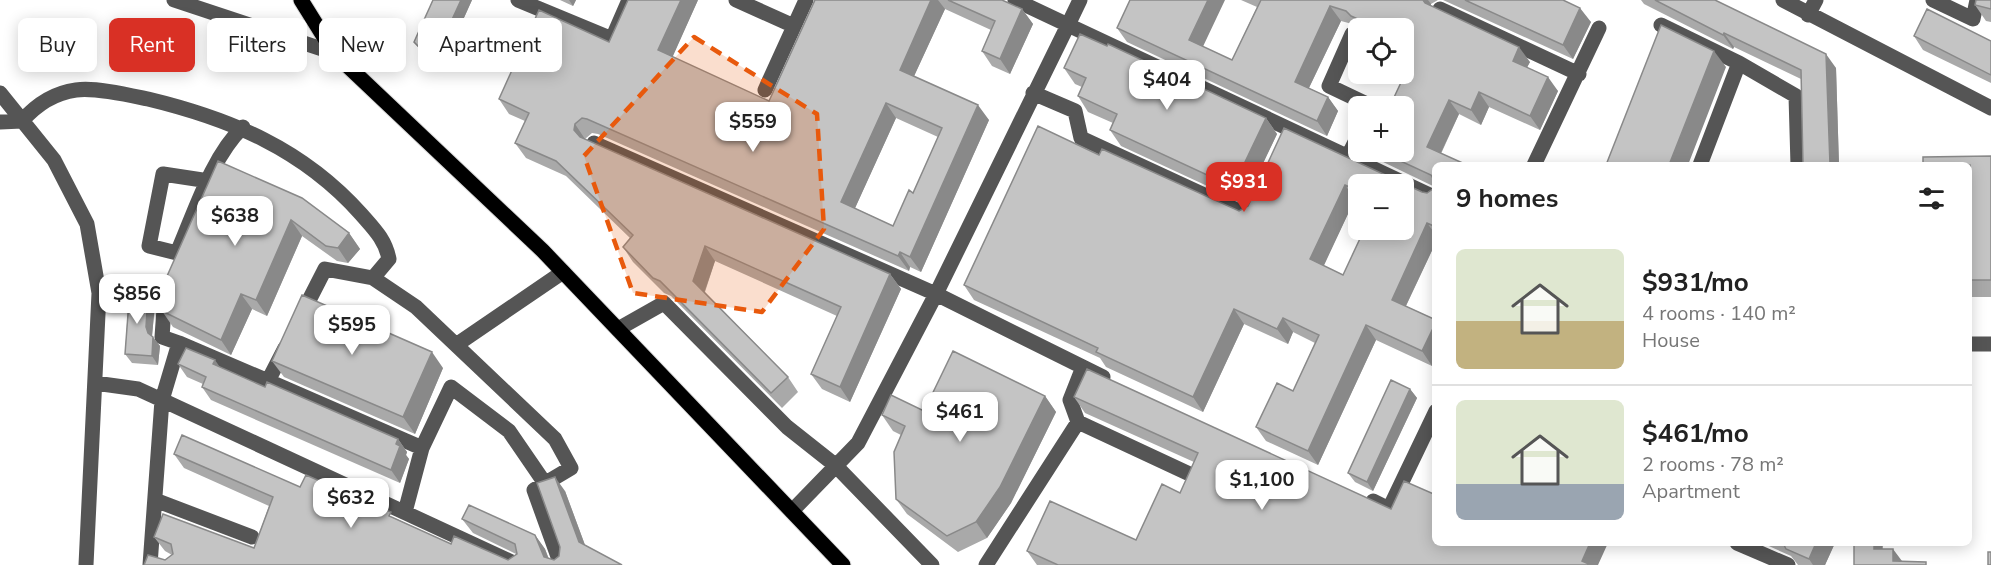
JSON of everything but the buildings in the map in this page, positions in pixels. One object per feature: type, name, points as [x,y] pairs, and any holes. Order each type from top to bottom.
[{"type":"main road","points":[[301,0],[319,29]]},
{"type":"main road","points":[[354,72],[563,272],[843,565]]},
{"type":"lane","points":[[174,0],[319,48]]},
{"type":"lane","points":[[518,0],[612,39],[629,0]]},
{"type":"lane","points":[[736,0],[794,26]]},
{"type":"lane","points":[[765,90],[806,0]]},
{"type":"lane","points":[[1015,0],[1288,134],[1348,156]]},
{"type":"lane","points":[[792,511],[858,443],[936,294],[1080,0]]},
{"type":"lane","points":[[1783,0],[1991,108]]},
{"type":"lane","points":[[1808,15],[1816,0]]},
{"type":"lane","points":[[1933,0],[1973,19],[1977,0]]},
{"type":"lane","points":[[1440,9],[1579,74]]},
{"type":"lane","points":[[1661,26],[1739,63],[1796,96],[1798,162]]},
{"type":"lane","points":[[1535,162],[1599,28]]},
{"type":"lane","points":[[1348,43],[1329,87],[1349,96]]},
{"type":"lane","points":[[1701,162],[1739,63]]},
{"type":"lane","points":[[0,122],[22,120],[36,104],[76,90],[130,95],[189,109],[243,127],[292,155],[338,188],[386,243],[388,259],[373,278]]},
{"type":"lane","points":[[0,93],[54,160],[87,224],[99,293],[86,565]]},
{"type":"lane","points":[[1033,93],[1075,111],[1081,138],[1249,216],[1253,206]]},
{"type":"lane","points":[[209,181],[163,174],[149,246],[175,258],[227,142],[243,127]]},
{"type":"lane","points":[[594,143],[936,294],[1114,382]]},
{"type":"lane","points":[[1361,162],[1432,196]]},
{"type":"lane","points":[[268,381],[325,269],[373,278],[416,307],[555,439],[571,468],[534,490],[561,565]]},
{"type":"lane","points":[[456,345],[563,272]]},
{"type":"lane","points":[[166,285],[162,337],[422,448]]},
{"type":"lane","points":[[618,329],[664,303],[787,427],[835,465],[932,565]]},
{"type":"lane","points":[[166,562],[150,561],[162,400],[179,344]]},
{"type":"lane","points":[[1972,344],[1991,344]]},
{"type":"lane","points":[[1083,367],[1070,400],[1078,422],[1196,477]]},
{"type":"lane","points":[[95,383],[138,389],[518,565]]},
{"type":"lane","points":[[405,512],[422,448],[451,387],[509,431],[544,482]]},
{"type":"lane","points":[[1358,494],[1389,509],[1432,418]]},
{"type":"lane","points":[[986,565],[1078,422]]},
{"type":"lane","points":[[155,500],[252,537]]},
{"type":"lane","points":[[1744,546],[1788,565]]},
{"type":"highlighted area","points":[[694,37],[817,114],[824,229],[762,312],[633,293],[584,156]]}]
